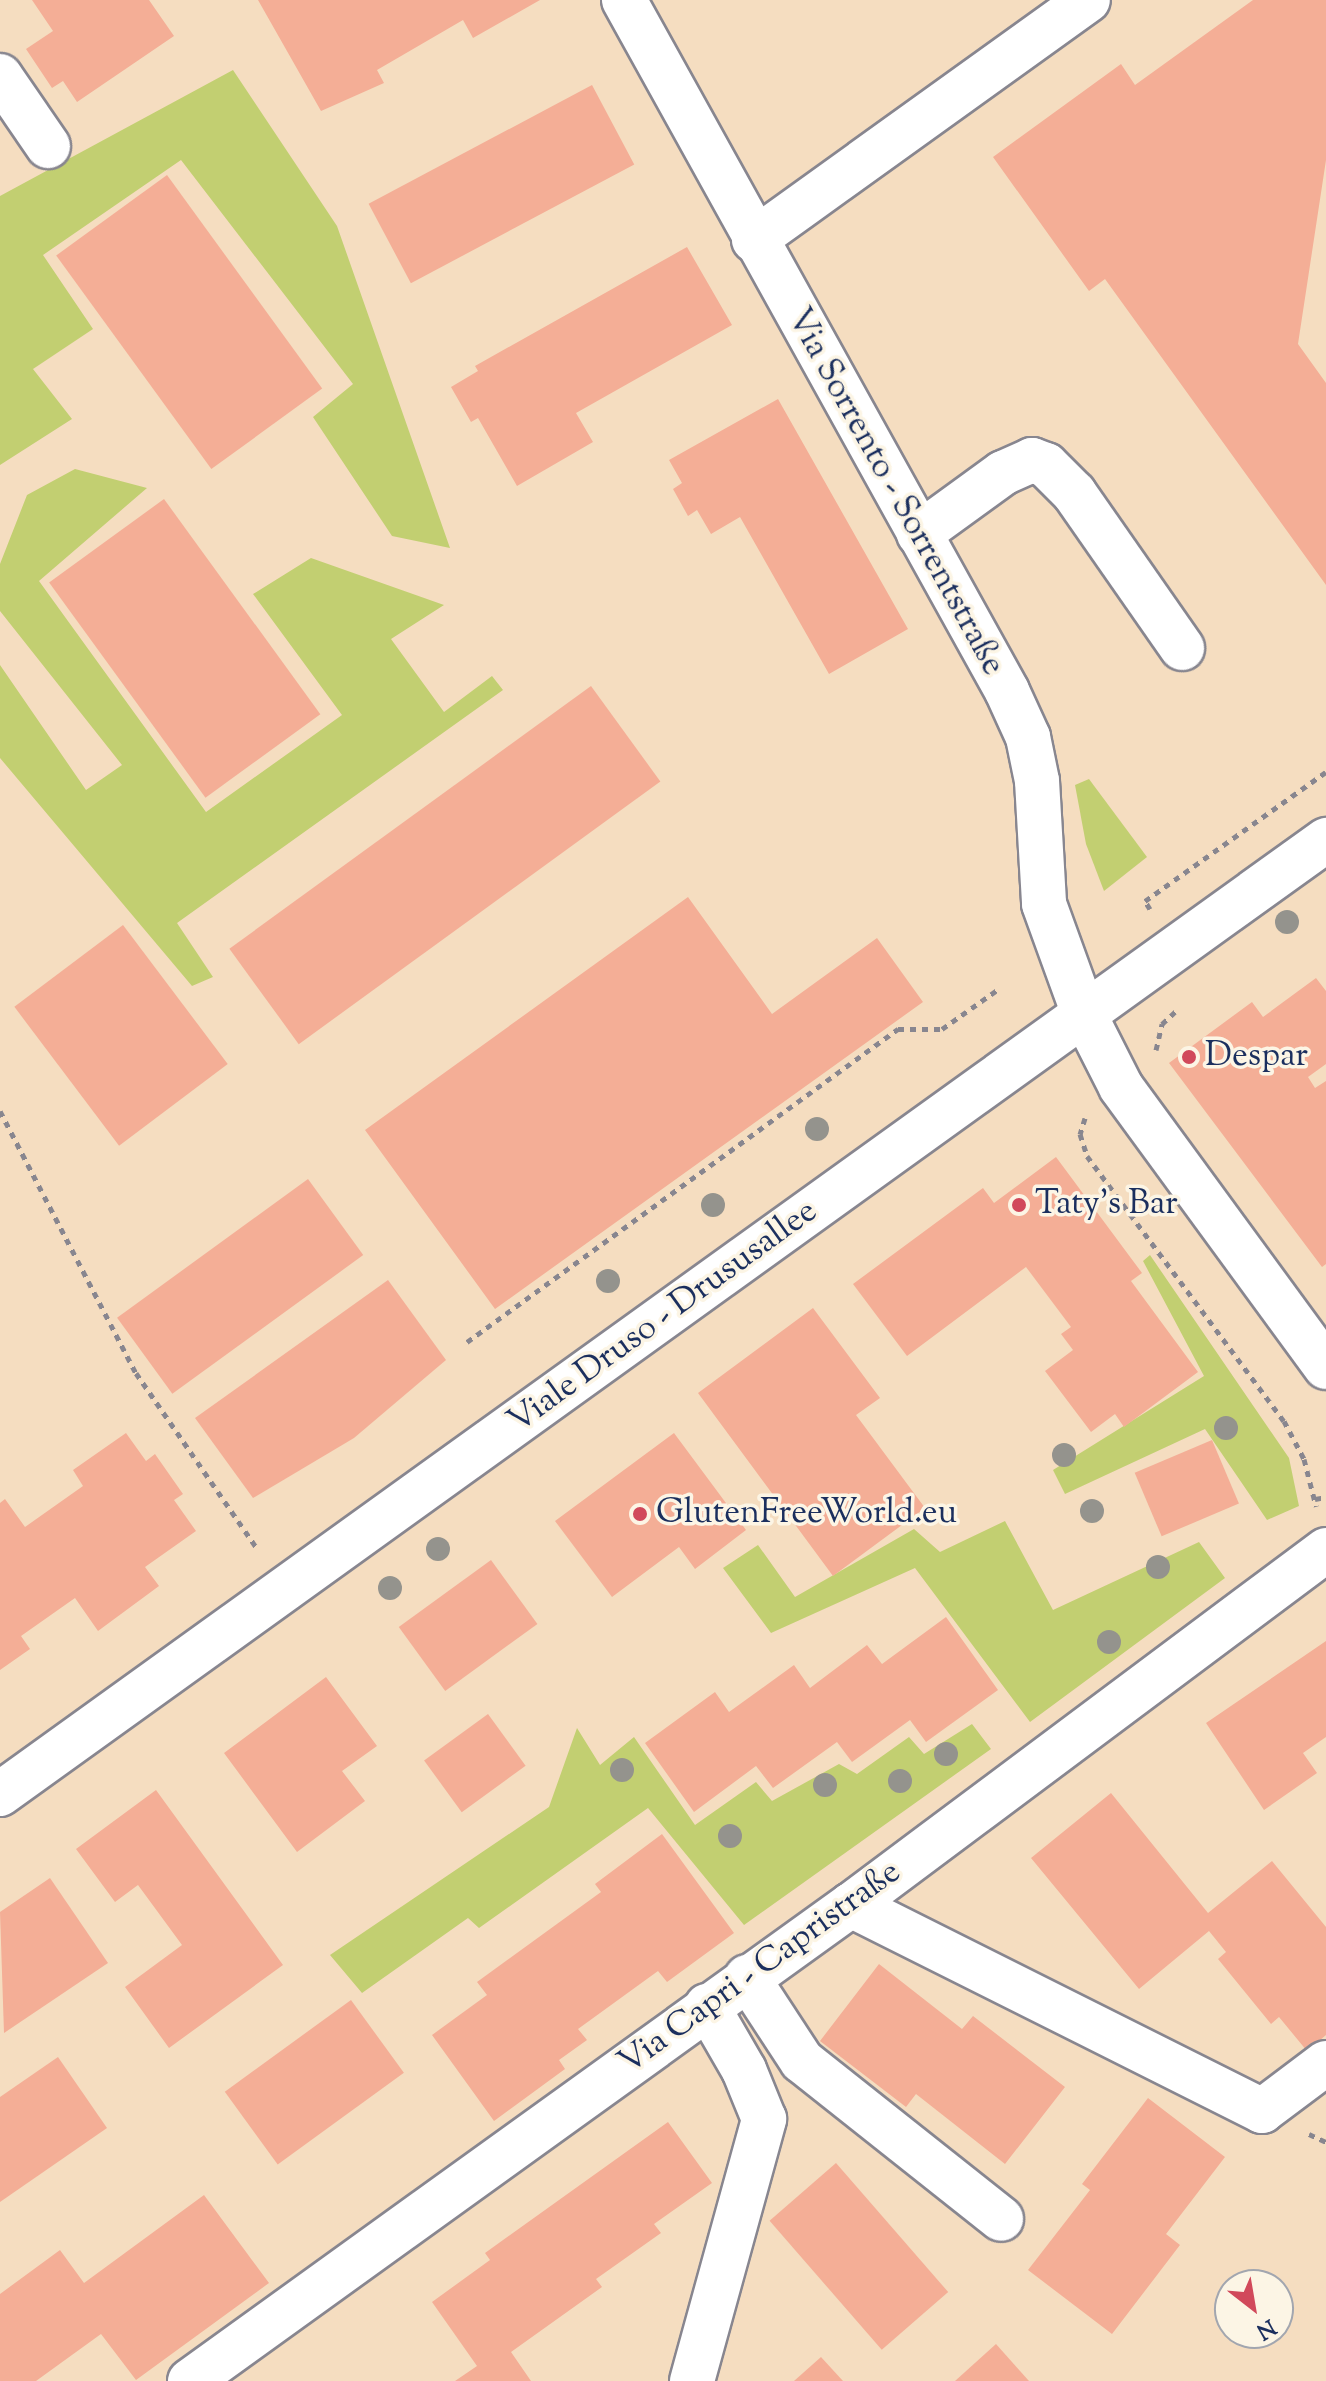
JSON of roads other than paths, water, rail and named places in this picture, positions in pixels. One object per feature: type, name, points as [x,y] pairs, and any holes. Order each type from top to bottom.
[{"type":"street","name":"Via Sorrento - Sorrentstraße","points":[[624,0],[1028,737],[1037,781],[1044,904],[1083,1012]]},
{"type":"street","points":[[754,240],[1088,0]]},
{"type":"street","points":[[0,76],[48,146]]},
{"type":"street","points":[[919,534],[1020,464],[1046,465],[1074,493],[1182,648]]},
{"type":"street","name":"Viale Druso - Drususallee","points":[[0,1794],[1326,840]]},
{"type":"street","points":[[1083,1012],[1121,1087],[1326,1367]]},
{"type":"street","name":"Via Capri - Capristraße","points":[[190,2381],[851,1905],[1326,1550]]},
{"type":"street","points":[[851,1905],[1262,2111],[1326,2063]]},
{"type":"street","points":[[747,1977],[802,2061],[1001,2219]]},
{"type":"street","points":[[692,2381],[764,2119],[744,2070],[707,2006]]},
{"type":"place","name":"Despar","points":[[1189,1057]]},
{"type":"place","name":"Taty's Bar","points":[[1019,1205]]},
{"type":"place","name":"GlutenFreeWorld.eu","points":[[640,1514]]}]
